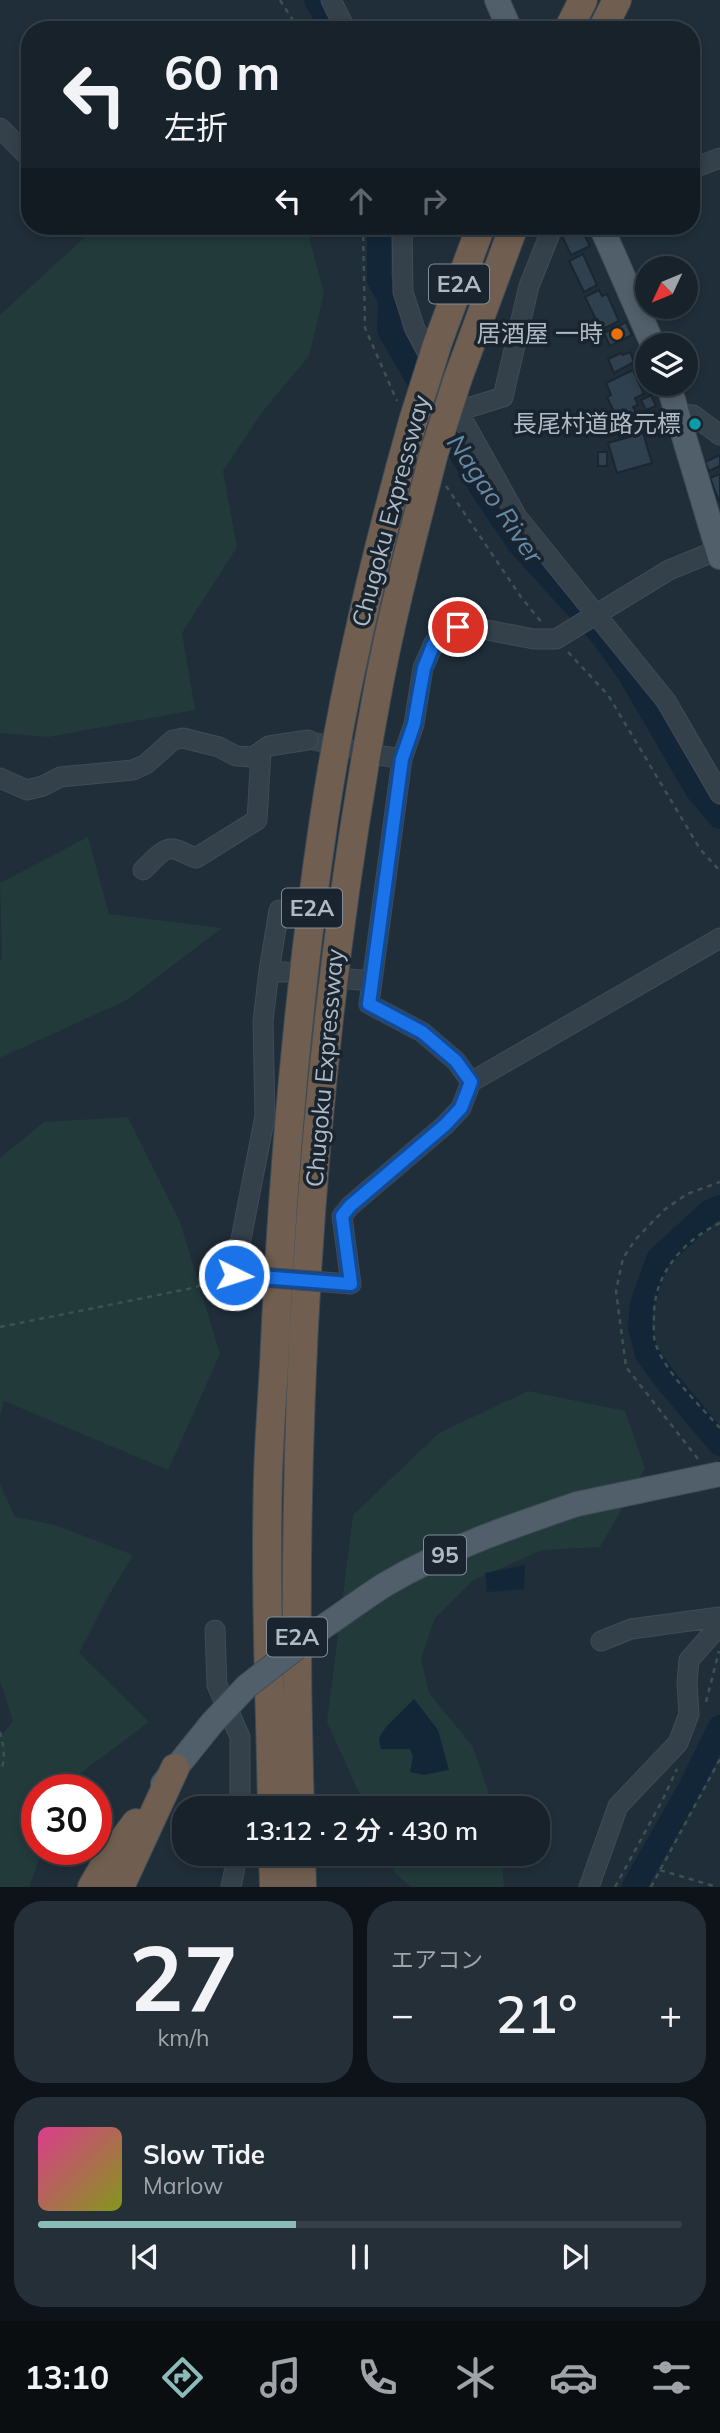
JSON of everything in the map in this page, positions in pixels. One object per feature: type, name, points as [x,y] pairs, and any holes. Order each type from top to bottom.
[{"type":"highway","points":[[572,21],[583,0]]},
{"type":"highway","points":[[606,21],[617,0]]},
{"type":"highway","name":"Chugoku Expressway","points":[[272,1796],[268,1476],[279,1241],[307,947],[324,817],[346,695],[405,411],[438,342],[478,235]]},
{"type":"highway","name":"Chugoku Expressway","points":[[300,1796],[296,1682],[301,1391],[310,1235],[335,955],[354,823],[398,592],[434,453],[458,378],[511,235]]},
{"type":"highway","points":[[120,1887],[175,1768]]},
{"type":"highway","points":[[92,1887],[106,1863],[137,1823]]},
{"type":"highway","points":[[273,1866],[274,1887]]},
{"type":"highway","points":[[301,1866],[302,1887]]},
{"type":"main road","points":[[496,0],[506,21]]},
{"type":"main road","points":[[605,235],[648,333]]},
{"type":"main road","points":[[673,396],[719,554]]},
{"type":"main road","name":"95","points":[[102,1887],[137,1823],[175,1768],[212,1723],[247,1686],[323,1627],[387,1584],[513,1526],[577,1504],[711,1470]]},
{"type":"street","points":[[331,0],[342,21]]},
{"type":"street","points":[[0,128],[21,149]]},
{"type":"street","points":[[700,166],[720,158]]},
{"type":"street","points":[[402,235],[403,292],[415,329],[457,411],[517,517],[666,701],[720,793]]},
{"type":"street","points":[[457,411],[503,397],[529,286],[549,235]]},
{"type":"street","points":[[679,414],[693,415],[720,435]]},
{"type":"street","points":[[471,1082],[456,1061],[422,1032],[369,1004],[393,758],[414,724],[424,668],[434,643],[458,627],[534,639],[556,639],[670,570],[719,554]]},
{"type":"street","points":[[0,778],[27,790],[43,786],[60,777],[134,770],[146,764],[173,740],[183,738],[219,747],[236,757],[253,758],[269,746],[308,740]]},
{"type":"street","points":[[143,870],[168,849],[196,858],[257,820],[261,752]]},
{"type":"street","points":[[279,910],[278,971],[263,1021],[265,1116],[234,1275],[351,1284],[342,1216],[350,1206],[445,1125],[461,1108],[471,1082],[720,939]]},
{"type":"street","points":[[349,979],[372,981]]},
{"type":"street","points":[[601,1641],[631,1629],[720,1617]]},
{"type":"street","points":[[589,1887],[618,1806],[678,1743],[689,1714],[689,1660],[720,1625]]},
{"type":"street","points":[[215,1630],[217,1685],[240,1737],[240,1796]]},
{"type":"street","points":[[231,1887],[235,1866]]},
{"type":"path","points":[[280,0],[293,21]]},
{"type":"path","points":[[363,235],[365,328],[405,411]]},
{"type":"path","points":[[446,486],[521,597],[608,695],[700,849],[720,870]]},
{"type":"path","points":[[711,1470],[626,1367],[616,1291],[623,1258],[635,1240],[664,1210],[687,1194],[720,1182]]},
{"type":"path","points":[[720,1223],[701,1232],[673,1258],[660,1282],[653,1309],[654,1341],[672,1374],[720,1429]]},
{"type":"path","points":[[0,1327],[188,1289],[234,1275]]},
{"type":"path","points":[[0,1732],[4,1749],[3,1768],[0,1771]]},
{"type":"path","points":[[651,1887],[720,1759]]},
{"type":"path","points":[[660,1870],[718,1887]]},
{"type":"green space","points":[[87,235],[308,235],[324,293],[309,356],[263,411],[223,471],[237,547],[182,633],[195,710],[48,737],[0,733],[0,315]]},
{"type":"green space","points":[[88,837],[109,914],[222,928],[127,1000],[0,1058],[0,883]]},
{"type":"green space","points":[[128,1117],[180,1222],[220,1354],[168,1470],[4,1401],[0,1417],[0,1158],[44,1122]]},
{"type":"green space","points":[[528,1391],[625,1411],[645,1468],[600,1547],[542,1550],[472,1581],[435,1618],[421,1658],[429,1693],[473,1747],[490,1796],[361,1796],[327,1722],[353,1515],[439,1433]]},
{"type":"green space","points":[[0,1484],[15,1517],[55,1525],[133,1555],[79,1653],[149,1722],[79,1774],[21,1774],[21,1865],[37,1865],[29,1887],[0,1887],[0,1737],[13,1721],[0,1681]]},
{"type":"green space","points":[[392,1866],[502,1866],[504,1887],[411,1887],[395,1873]]},
{"type":"water","points":[[525,1565],[524,1589],[487,1592],[485,1573]]},
{"type":"water","points":[[414,1699],[438,1730],[449,1770],[424,1775],[410,1772],[413,1757],[410,1749],[381,1749],[379,1738],[386,1727]]},
{"type":"building","points":[[561,235],[584,235],[590,246],[571,255]]},
{"type":"building","points":[[583,254],[597,285],[584,292],[569,261]]},
{"type":"building","points":[[599,290],[602,296],[607,294],[619,321],[601,330],[585,297]]},
{"type":"building","points":[[626,322],[632,335],[610,346],[604,333]]},
{"type":"building","points":[[630,352],[634,362],[614,373],[608,359]]},
{"type":"building","points":[[633,370],[635,396],[640,396],[635,398],[638,405],[633,407],[637,414],[607,432],[600,418],[614,412],[607,397],[611,395],[606,383]]},
{"type":"building","points":[[651,396],[656,406],[646,410],[641,400]]},
{"type":"building","points":[[643,433],[652,463],[617,473],[608,443]]},
{"type":"building","points":[[598,452],[607,452],[607,466],[598,466]]},
{"type":"building","points":[[720,455],[720,466],[709,471],[705,462]]},
{"type":"building","points":[[720,474],[720,500],[719,501],[710,478]]},
{"type":"waterway","name":"Nagao River","points":[[316,0],[329,21]]},
{"type":"waterway","name":"Nagao River","points":[[379,235],[379,280],[390,299],[389,330],[480,486],[520,545],[600,633],[629,673],[697,790],[720,817]]},
{"type":"waterway","name":"Nagao River","points":[[720,1207],[710,1211],[658,1259],[642,1304],[640,1327],[647,1354],[720,1444]]},
{"type":"waterway","name":"Nagao River","points":[[634,1887],[689,1790],[720,1727]]},
{"type":"tunnel","points":[[308,740],[380,755]]},
{"type":"place","name":"居酒屋 一時","points":[[617,334]]},
{"type":"place","name":"長尾村道路元標","points":[[695,424]]},
{"type":"route","points":[[234,1275],[351,1284],[342,1216],[350,1206],[445,1125],[461,1108],[471,1082],[456,1061],[422,1032],[369,1004],[402,759],[414,724],[424,668],[434,643],[458,627]]}]
